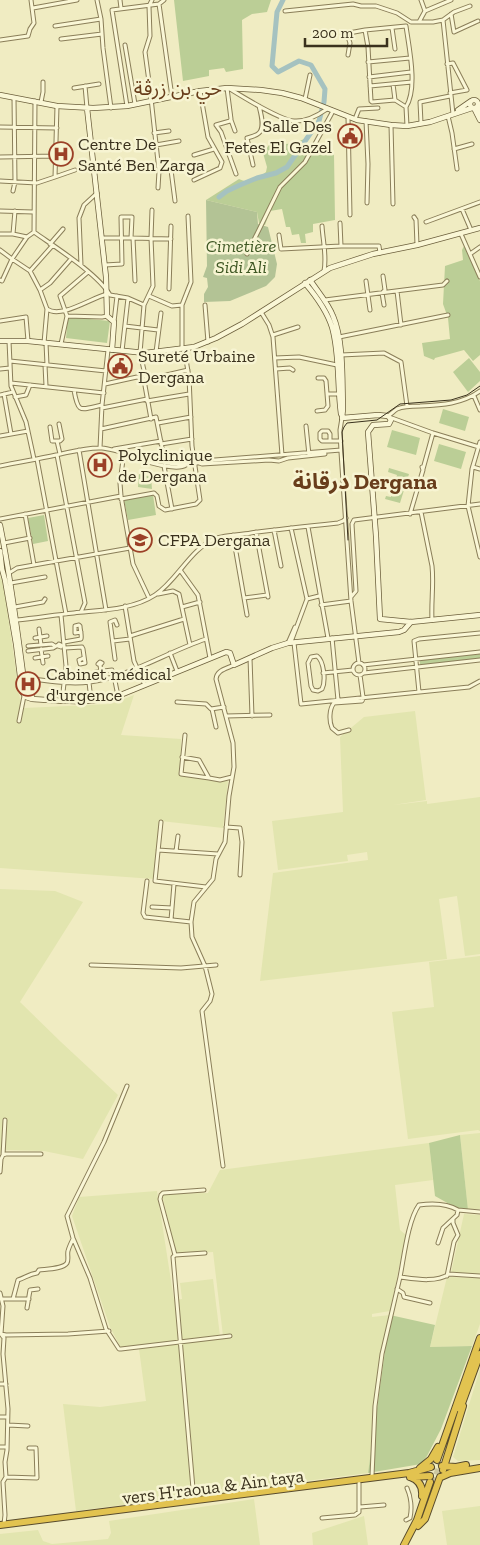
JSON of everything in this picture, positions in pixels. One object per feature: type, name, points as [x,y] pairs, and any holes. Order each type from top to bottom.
[{"type":"highway","points":[[404,1545],[415,1528],[425,1520],[434,1494],[439,1468],[456,1408],[480,1338]]},
{"type":"highway","points":[[439,1468],[480,1354]]},
{"type":"highway","points":[[439,1468],[448,1451],[462,1412],[463,1399]]},
{"type":"highway","points":[[406,1475],[425,1465],[434,1456],[451,1412],[456,1408]]},
{"type":"highway","points":[[439,1468],[441,1442]]},
{"type":"highway","points":[[448,1451],[449,1457],[453,1462],[480,1466]]},
{"type":"highway","points":[[1,1526],[194,1500],[406,1475],[418,1471],[467,1465]]},
{"type":"highway","points":[[439,1468],[446,1474],[480,1466]]},
{"type":"highway","points":[[409,1545],[430,1478],[429,1470],[439,1468]]},
{"type":"highway","name":"vers H'raoua & Ain taya","points":[[1,1526],[359,1484],[406,1475],[434,1478],[439,1468]]},
{"type":"highway","points":[[434,1494],[444,1480],[456,1472]]},
{"type":"highway","points":[[406,1475],[415,1479],[420,1484],[422,1496]]},
{"type":"highway","points":[[415,1528],[412,1525],[414,1512],[430,1478]]},
{"type":"street","points":[[0,40],[28,36],[34,23],[31,0]]},
{"type":"street","points":[[32,8],[77,0]]},
{"type":"street","points":[[97,0],[101,19],[111,108]]},
{"type":"street","points":[[120,0],[121,8]]},
{"type":"street","points":[[137,0],[138,7]]},
{"type":"street","points":[[152,0],[149,6],[150,36],[145,52],[159,171],[158,188]]},
{"type":"street","points":[[127,106],[112,10],[149,6],[159,4],[164,0]]},
{"type":"street","points":[[421,0],[425,11]]},
{"type":"street","points":[[348,56],[349,33],[406,26],[420,22],[425,11],[451,0]]},
{"type":"street","points":[[159,4],[172,97]]},
{"type":"street","points":[[285,11],[347,4],[376,6],[397,13],[411,22],[433,22],[443,20],[451,14],[470,6]]},
{"type":"street","points":[[451,14],[454,32],[478,21]]},
{"type":"street","points":[[55,26],[101,19]]},
{"type":"street","points":[[443,20],[450,115],[457,169]]},
{"type":"street","points":[[406,26],[412,82],[410,102],[406,107],[407,126]]},
{"type":"street","points":[[392,28],[395,49]]},
{"type":"street","points":[[365,30],[368,47],[371,102],[395,100],[406,107]]},
{"type":"street","points":[[61,40],[102,34]]},
{"type":"street","points":[[126,45],[135,104]]},
{"type":"street","points":[[368,62],[410,58]]},
{"type":"street","points":[[421,123],[420,102],[467,90],[452,63],[447,64]]},
{"type":"street","points":[[369,77],[411,72]]},
{"type":"street","points":[[305,100],[310,75]]},
{"type":"street","points":[[41,102],[43,82]]},
{"type":"street","points":[[370,86],[412,82]]},
{"type":"street","points":[[74,88],[99,84]]},
{"type":"street","points":[[393,84],[395,100]]},
{"type":"street","points":[[85,86],[105,265],[107,316],[114,322]]},
{"type":"street","points":[[227,88],[289,120],[304,121],[327,109]]},
{"type":"street","points":[[227,88],[231,120],[235,131]]},
{"type":"street","points":[[0,94],[58,106],[111,108],[200,91],[227,88],[261,90],[282,93],[305,100],[355,119],[407,126],[450,115],[477,105]]},
{"type":"street","points":[[194,180],[221,166],[222,162],[208,137],[200,91]]},
{"type":"street","points":[[450,115],[480,95]]},
{"type":"street","points":[[13,191],[15,182],[14,98]]},
{"type":"street","points":[[472,101],[476,100],[480,114]]},
{"type":"street","points":[[34,232],[35,101]]},
{"type":"street","points":[[477,105],[480,120]]},
{"type":"street","points":[[55,177],[58,106]]},
{"type":"street","points":[[253,165],[247,138],[258,134],[262,129],[259,106]]},
{"type":"street","points":[[355,119],[359,109],[378,108]]},
{"type":"street","points":[[247,254],[280,186],[305,162],[333,111]]},
{"type":"street","points":[[348,117],[350,215]]},
{"type":"street","points":[[231,120],[216,125],[221,132],[236,174]]},
{"type":"street","points":[[366,121],[367,203]]},
{"type":"street","points":[[391,125],[393,204]]},
{"type":"street","points":[[0,127],[57,128]]},
{"type":"street","points":[[154,133],[169,131]]},
{"type":"street","points":[[156,145],[179,141]]},
{"type":"street","points":[[454,149],[472,144]]},
{"type":"street","points":[[194,155],[214,149]]},
{"type":"street","points":[[0,157],[56,156]]},
{"type":"street","points":[[0,181],[33,183],[75,170]]},
{"type":"street","points":[[171,170],[175,201]]},
{"type":"street","points":[[159,171],[183,170]]},
{"type":"street","points":[[81,265],[79,218],[84,205],[97,193]]},
{"type":"street","points":[[426,222],[480,202]]},
{"type":"street","points":[[462,209],[471,230]]},
{"type":"street","points":[[151,419],[140,353],[144,305],[150,296],[153,286],[152,210]]},
{"type":"street","points":[[0,211],[34,212]]},
{"type":"street","points":[[13,234],[15,212]]},
{"type":"street","points":[[0,519],[154,493],[161,508],[165,510],[196,504],[200,500],[194,463],[188,370],[183,349],[182,305],[191,282],[188,216]]},
{"type":"street","points":[[105,265],[122,264],[122,217],[132,217],[135,281]]},
{"type":"street","points":[[414,217],[416,220],[417,245]]},
{"type":"street","points":[[340,223],[341,246]]},
{"type":"street","points":[[169,289],[171,226]]},
{"type":"street","points":[[322,226],[326,263],[324,271]]},
{"type":"street","points":[[0,341],[28,341],[140,353],[183,349],[208,342],[242,324],[324,271],[380,253],[480,228]]},
{"type":"street","points":[[30,271],[63,229]]},
{"type":"street","points":[[0,280],[2,281],[12,259],[27,237],[34,232]]},
{"type":"street","points":[[34,232],[81,265],[107,288],[110,295],[128,298],[144,305]]},
{"type":"street","points":[[0,234],[27,237]]},
{"type":"street","points":[[461,234],[480,275]]},
{"type":"street","points":[[279,235],[281,249],[379,246],[380,253]]},
{"type":"street","points":[[102,238],[171,239]]},
{"type":"street","points":[[470,254],[480,247]]},
{"type":"street","points":[[0,250],[30,271],[47,309],[45,343],[46,386]]},
{"type":"street","points":[[40,290],[50,284],[71,259]]},
{"type":"street","points":[[61,345],[67,316],[60,296],[88,272]]},
{"type":"street","points":[[383,276],[385,290],[382,293],[384,305]]},
{"type":"street","points":[[310,280],[333,315],[338,337],[343,411],[341,451],[351,599],[358,663]]},
{"type":"street","points":[[366,281],[370,310]]},
{"type":"street","points":[[322,300],[443,285],[447,281]]},
{"type":"street","points":[[305,283],[322,300],[332,327],[339,361],[339,394],[342,418]]},
{"type":"street","points":[[397,291],[401,325]]},
{"type":"street","points":[[47,309],[55,312],[64,311],[106,294]]},
{"type":"street","points":[[100,448],[106,371],[118,296]]},
{"type":"street","points":[[150,296],[172,306],[182,305]]},
{"type":"street","points":[[122,351],[128,298]]},
{"type":"street","points":[[205,305],[208,342]]},
{"type":"street","points":[[260,312],[273,335],[282,457]]},
{"type":"street","points":[[156,352],[161,313]]},
{"type":"street","points":[[338,337],[448,315]]},
{"type":"street","points":[[67,316],[107,316]]},
{"type":"street","points":[[0,321],[26,317],[28,341]]},
{"type":"street","points":[[125,326],[158,330]]},
{"type":"street","points":[[273,335],[298,327]]},
{"type":"street","points":[[9,341],[13,392],[24,416],[36,459],[66,614]]},
{"type":"street","points":[[275,358],[297,356],[339,361],[384,353],[401,362],[407,406]]},
{"type":"street","points":[[10,361],[106,371]]},
{"type":"street","points":[[0,368],[10,368]]},
{"type":"street","points":[[276,369],[290,368],[293,370]]},
{"type":"street","points":[[105,384],[139,377],[144,380],[188,370]]},
{"type":"street","points":[[317,411],[327,408],[326,380],[318,378]]},
{"type":"street","points":[[11,382],[104,393]]},
{"type":"street","points":[[15,397],[26,395],[30,385]]},
{"type":"street","points":[[74,390],[76,404],[81,409],[190,394]]},
{"type":"street","points":[[388,416],[407,406],[456,403],[474,396],[480,391]]},
{"type":"street","points":[[11,434],[2,394],[13,392]]},
{"type":"street","points":[[327,394],[339,394]]},
{"type":"street","points":[[474,396],[480,410]]},
{"type":"street","points":[[342,418],[388,416],[479,447]]},
{"type":"street","points":[[388,416],[391,420],[388,424],[373,425],[368,432],[380,619],[411,622],[480,615]]},
{"type":"street","points":[[101,430],[156,417],[172,508]]},
{"type":"street","points":[[158,423],[191,417]]},
{"type":"street","points":[[59,424],[62,438],[58,441],[58,454],[85,603],[81,612]]},
{"type":"street","points":[[306,426],[309,454]]},
{"type":"street","points":[[50,427],[52,441],[58,441]]},
{"type":"street","points":[[0,436],[28,431]]},
{"type":"street","points":[[410,514],[434,433]]},
{"type":"street","points":[[111,450],[192,440]]},
{"type":"street","points":[[330,441],[341,441]]},
{"type":"street","points":[[480,442],[473,467],[468,506],[480,557]]},
{"type":"street","points":[[0,466],[79,450],[100,448],[125,452],[164,464],[186,465],[203,461],[282,457],[341,451]]},
{"type":"street","points":[[79,450],[106,610]]},
{"type":"street","points":[[125,452],[120,482],[121,498],[134,568],[149,598]]},
{"type":"street","points":[[473,467],[480,469]]},
{"type":"street","points":[[321,606],[351,599],[356,591],[353,521],[356,519],[410,514],[480,504]]},
{"type":"street","points":[[421,512],[432,566],[432,620]]},
{"type":"street","points":[[26,514],[34,565]]},
{"type":"street","points":[[17,620],[106,610],[137,604],[156,594],[193,555],[217,538],[338,523],[346,518]]},
{"type":"street","points":[[338,523],[346,527]]},
{"type":"street","points":[[0,525],[17,620],[22,692],[24,696],[19,721]]},
{"type":"street","points":[[308,526],[319,596],[330,638],[338,700]]},
{"type":"street","points":[[291,528],[307,599],[291,642]]},
{"type":"street","points":[[274,530],[281,566]]},
{"type":"street","points":[[244,598],[268,596],[256,532]]},
{"type":"street","points":[[233,535],[247,615]]},
{"type":"street","points":[[4,543],[30,538]]},
{"type":"street","points":[[3,573],[6,574],[16,568],[130,548]]},
{"type":"street","points":[[0,551],[21,678],[26,693],[38,699]]},
{"type":"street","points":[[348,556],[354,556]]},
{"type":"street","points":[[2,567],[8,566]]},
{"type":"street","points":[[180,570],[194,588],[200,602],[210,658]]},
{"type":"street","points":[[11,583],[45,577]]},
{"type":"street","points":[[156,594],[176,592],[179,595],[190,645]]},
{"type":"street","points":[[307,599],[319,596]]},
{"type":"street","points":[[15,606],[43,602],[45,599]]},
{"type":"street","points":[[182,606],[200,602]]},
{"type":"street","points":[[125,606],[136,668],[145,685]]},
{"type":"street","points":[[61,615],[61,645],[66,666],[62,701]]},
{"type":"street","points":[[113,641],[184,618]]},
{"type":"street","points":[[115,659],[110,621],[115,620],[117,625]]},
{"type":"street","points":[[223,1166],[202,1011],[210,1001],[212,994],[205,966],[192,937],[191,922],[194,902],[213,879],[218,854],[225,842],[229,796],[234,767],[233,743],[216,675],[272,648],[291,642],[399,632],[404,630],[411,622]]},
{"type":"street","points":[[295,627],[291,642],[301,704],[469,687],[480,681]]},
{"type":"street","points":[[39,629],[43,663]]},
{"type":"street","points":[[61,645],[80,639],[81,632]]},
{"type":"street","points":[[419,692],[413,644],[415,640],[480,633]]},
{"type":"street","points":[[35,638],[47,636]]},
{"type":"street","points":[[21,678],[89,682],[136,668],[206,639]]},
{"type":"street","points":[[28,651],[53,644],[81,646],[84,658]]},
{"type":"street","points":[[28,646],[41,647]]},
{"type":"street","points":[[24,696],[30,699],[91,701],[118,696],[228,652],[234,665]]},
{"type":"street","points":[[358,663],[480,652]]},
{"type":"street","points":[[170,653],[177,672]]},
{"type":"street","points":[[35,658],[48,656]]},
{"type":"street","points":[[317,656],[321,659],[323,673],[323,687],[320,690],[313,690],[308,663],[311,657],[317,656]]},
{"type":"street","points":[[250,658],[252,716]]},
{"type":"street","points":[[353,670],[355,674],[360,675],[480,660]]},
{"type":"street","points":[[353,670],[354,666],[358,663]]},
{"type":"street","points":[[363,664],[364,673]]},
{"type":"street","points":[[100,665],[102,679]]},
{"type":"street","points":[[91,701],[89,682],[95,673],[112,670]]},
{"type":"street","points":[[323,673],[353,670]]},
{"type":"street","points":[[360,675],[363,697]]},
{"type":"street","points":[[114,676],[118,696]]},
{"type":"street","points":[[350,730],[338,733],[332,728],[330,720],[332,705],[334,703],[362,700],[363,697]]},
{"type":"street","points":[[177,702],[206,704],[212,709],[216,727]]},
{"type":"street","points":[[212,709],[224,707]]},
{"type":"street","points":[[226,716],[270,715]]},
{"type":"street","points":[[185,735],[181,774],[220,780],[232,777]]},
{"type":"street","points":[[182,757],[199,760],[209,778]]},
{"type":"street","points":[[160,822],[154,881],[206,887]]},
{"type":"street","points":[[226,827],[240,828],[242,842],[240,875]]},
{"type":"street","points":[[176,851],[178,836]]},
{"type":"street","points":[[158,850],[218,854]]},
{"type":"street","points":[[147,881],[143,915],[146,917],[191,922]]},
{"type":"street","points":[[171,920],[174,884]]},
{"type":"street","points":[[152,907],[172,908]]},
{"type":"street","points":[[91,965],[181,968],[216,965]]},
{"type":"street","points":[[127,1086],[104,1142],[67,1216],[73,1238],[90,1278],[106,1329],[121,1349],[230,1336]]},
{"type":"street","points":[[0,1172],[5,1120]]},
{"type":"street","points":[[2,1155],[41,1154]]},
{"type":"street","points":[[194,1500],[172,1258],[175,1255],[163,1214],[160,1195],[163,1193],[204,1190]]},
{"type":"street","points":[[372,1478],[376,1406],[382,1354],[415,1211],[420,1205],[434,1203],[458,1210],[480,1212]]},
{"type":"street","points":[[438,1243],[443,1228],[457,1215],[458,1210]]},
{"type":"street","points":[[447,1276],[454,1242],[458,1235],[452,1219]]},
{"type":"street","points":[[13,1299],[18,1280],[29,1274],[37,1273],[39,1270],[57,1268],[68,1262],[68,1251],[73,1238]]},
{"type":"street","points":[[175,1255],[204,1253]]},
{"type":"street","points":[[400,1277],[428,1280],[450,1274],[480,1276]]},
{"type":"street","points":[[27,1308],[30,1290],[38,1289]]},
{"type":"street","points":[[397,1289],[403,1293],[404,1297],[430,1303]]},
{"type":"street","points":[[0,1293],[2,1299],[1,1334],[4,1338],[2,1367],[6,1384],[8,1425],[5,1462],[6,1477],[4,1482],[5,1515],[1,1526]]},
{"type":"street","points":[[2,1299],[29,1299]]},
{"type":"street","points":[[1,1334],[68,1334],[109,1331]]},
{"type":"street","points":[[0,1384],[6,1384]]},
{"type":"street","points":[[0,1417],[7,1417]]},
{"type":"street","points":[[8,1425],[28,1426]]},
{"type":"street","points":[[0,1447],[7,1447]]},
{"type":"street","points":[[6,1477],[37,1478],[36,1448],[30,1448]]},
{"type":"street","points":[[322,1518],[355,1515],[359,1512],[359,1484]]},
{"type":"street","points":[[406,1520],[414,1512],[407,1488]]},
{"type":"street","points":[[360,1507],[384,1505]]},
{"type":"green space","points":[[174,0],[271,0],[267,12],[252,14],[242,20],[243,69],[226,72],[224,68],[209,70],[209,76],[183,81]]},
{"type":"green space","points":[[305,139],[305,148],[322,148],[334,154],[335,220],[313,224],[313,232],[305,234],[306,243],[301,243],[299,234],[292,235],[290,227],[286,227],[282,209],[270,211],[265,225],[259,223],[257,212],[206,200],[239,179],[251,182],[266,172],[267,167],[263,153],[269,145],[273,143],[289,144]]},
{"type":"green space","name":"Cimetière Sidi Ali","points":[[206,200],[257,212],[258,224],[268,227],[277,264],[275,277],[266,286],[230,301],[204,302],[204,294],[208,287],[207,278],[203,277],[207,266]]},
{"type":"green space","points":[[464,246],[480,281],[480,355],[473,361],[464,350],[435,358],[434,360],[424,356],[422,343],[450,339],[448,318],[443,304],[445,266],[463,260],[462,250]]},
{"type":"green space","points":[[68,317],[110,321],[107,343],[66,338]]},
{"type":"green space","points":[[469,358],[480,372],[480,381],[468,392],[453,372]]},
{"type":"green space","points":[[443,409],[469,417],[465,431],[439,423]]},
{"type":"green space","points":[[392,430],[420,438],[416,455],[387,447]]},
{"type":"green space","points":[[439,444],[466,452],[461,469],[434,461]]},
{"type":"green space","points":[[389,468],[409,474],[400,503],[385,499],[386,496],[391,497],[397,475],[388,472]]},
{"type":"green space","points":[[139,474],[151,477],[152,489],[138,487]]},
{"type":"green space","points":[[153,495],[156,515],[128,520],[124,500]]},
{"type":"green space","points":[[44,515],[48,541],[33,544],[28,518]]},
{"type":"green space","points":[[0,577],[3,581],[21,706],[20,723],[24,708],[111,704],[134,695],[121,735],[181,739],[181,776],[228,781],[223,828],[161,821],[154,879],[0,868]]},
{"type":"green space","points":[[480,654],[480,658],[420,665],[420,660]]},
{"type":"green space","points":[[415,711],[426,800],[393,805],[427,801],[427,804],[480,797],[480,954],[465,956],[457,896],[439,899],[447,959],[260,981],[273,873],[368,860],[367,852],[347,855],[348,861],[278,870],[272,821],[343,812],[340,737],[364,717]]},
{"type":"green space","points":[[0,889],[55,891],[83,902],[20,1002],[118,1095],[83,1159],[44,1151],[7,1150],[0,1153]]},
{"type":"green space","points":[[480,956],[480,1131],[408,1139],[392,1012],[434,1007],[429,962]]},
{"type":"green space","points":[[480,1133],[480,1209],[468,1210],[460,1135]]},
{"type":"green space","points":[[460,1135],[468,1210],[458,1209],[435,1196],[429,1143]]},
{"type":"green space","points":[[429,1143],[433,1180],[395,1185],[400,1230],[406,1235],[390,1311],[372,1314],[372,1317],[390,1315],[368,1473],[76,1511],[63,1404],[100,1407],[146,1401],[139,1349],[179,1344],[122,1350],[110,1327],[72,1216],[79,1197],[157,1191],[174,1300],[182,1299],[180,1283],[213,1279],[220,1336],[223,1336],[213,1252],[176,1254],[162,1194],[208,1193],[220,1170]]},
{"type":"green space","points":[[464,1214],[480,1215],[480,1274],[451,1273]]},
{"type":"green space","points":[[447,1277],[480,1278],[480,1324],[472,1346],[430,1347]]},
{"type":"green space","points":[[390,1315],[435,1325],[430,1347],[472,1346],[441,1429],[421,1464],[368,1473]]},
{"type":"green space","points":[[480,1369],[480,1460],[458,1461],[453,1457]]},
{"type":"green space","points":[[254,1499],[260,1545],[0,1545],[0,1534],[38,1530],[43,1541],[52,1544],[108,1539],[111,1533],[109,1521]]},
{"type":"green space","points":[[480,1506],[480,1545],[447,1545],[442,1511]]},
{"type":"green space","points":[[364,1516],[368,1545],[313,1545],[312,1533]]},
{"type":"waterway","points":[[219,197],[240,185],[276,173],[287,167],[319,121],[325,89],[311,65],[299,61],[278,72],[272,66],[277,12],[283,0]]},
{"type":"tunnel","points":[[433,1483],[441,1462]]},
{"type":"tram line","points":[[348,540],[342,432],[347,423],[377,420],[400,404],[451,400],[467,395],[480,386]]},
{"type":"place","name":"Salle Des Fetes El Gazel","points":[[350,136]]},
{"type":"place","name":"Centre De Santé Ben Zarga","points":[[61,154]]},
{"type":"place","name":"Sureté Urbaine Dergana","points":[[120,366]]},
{"type":"place","name":"Polyclinique de Dergana","points":[[100,465]]},
{"type":"place","name":"CFPA Dergana","points":[[140,540]]},
{"type":"place","name":"Cabinet médical d'urgence","points":[[28,684]]},
{"type":"district","name":"حي بن زرڤة","points":[[178,88]]},
{"type":"district","name":"درقانة Dergana","points":[[365,481]]}]
